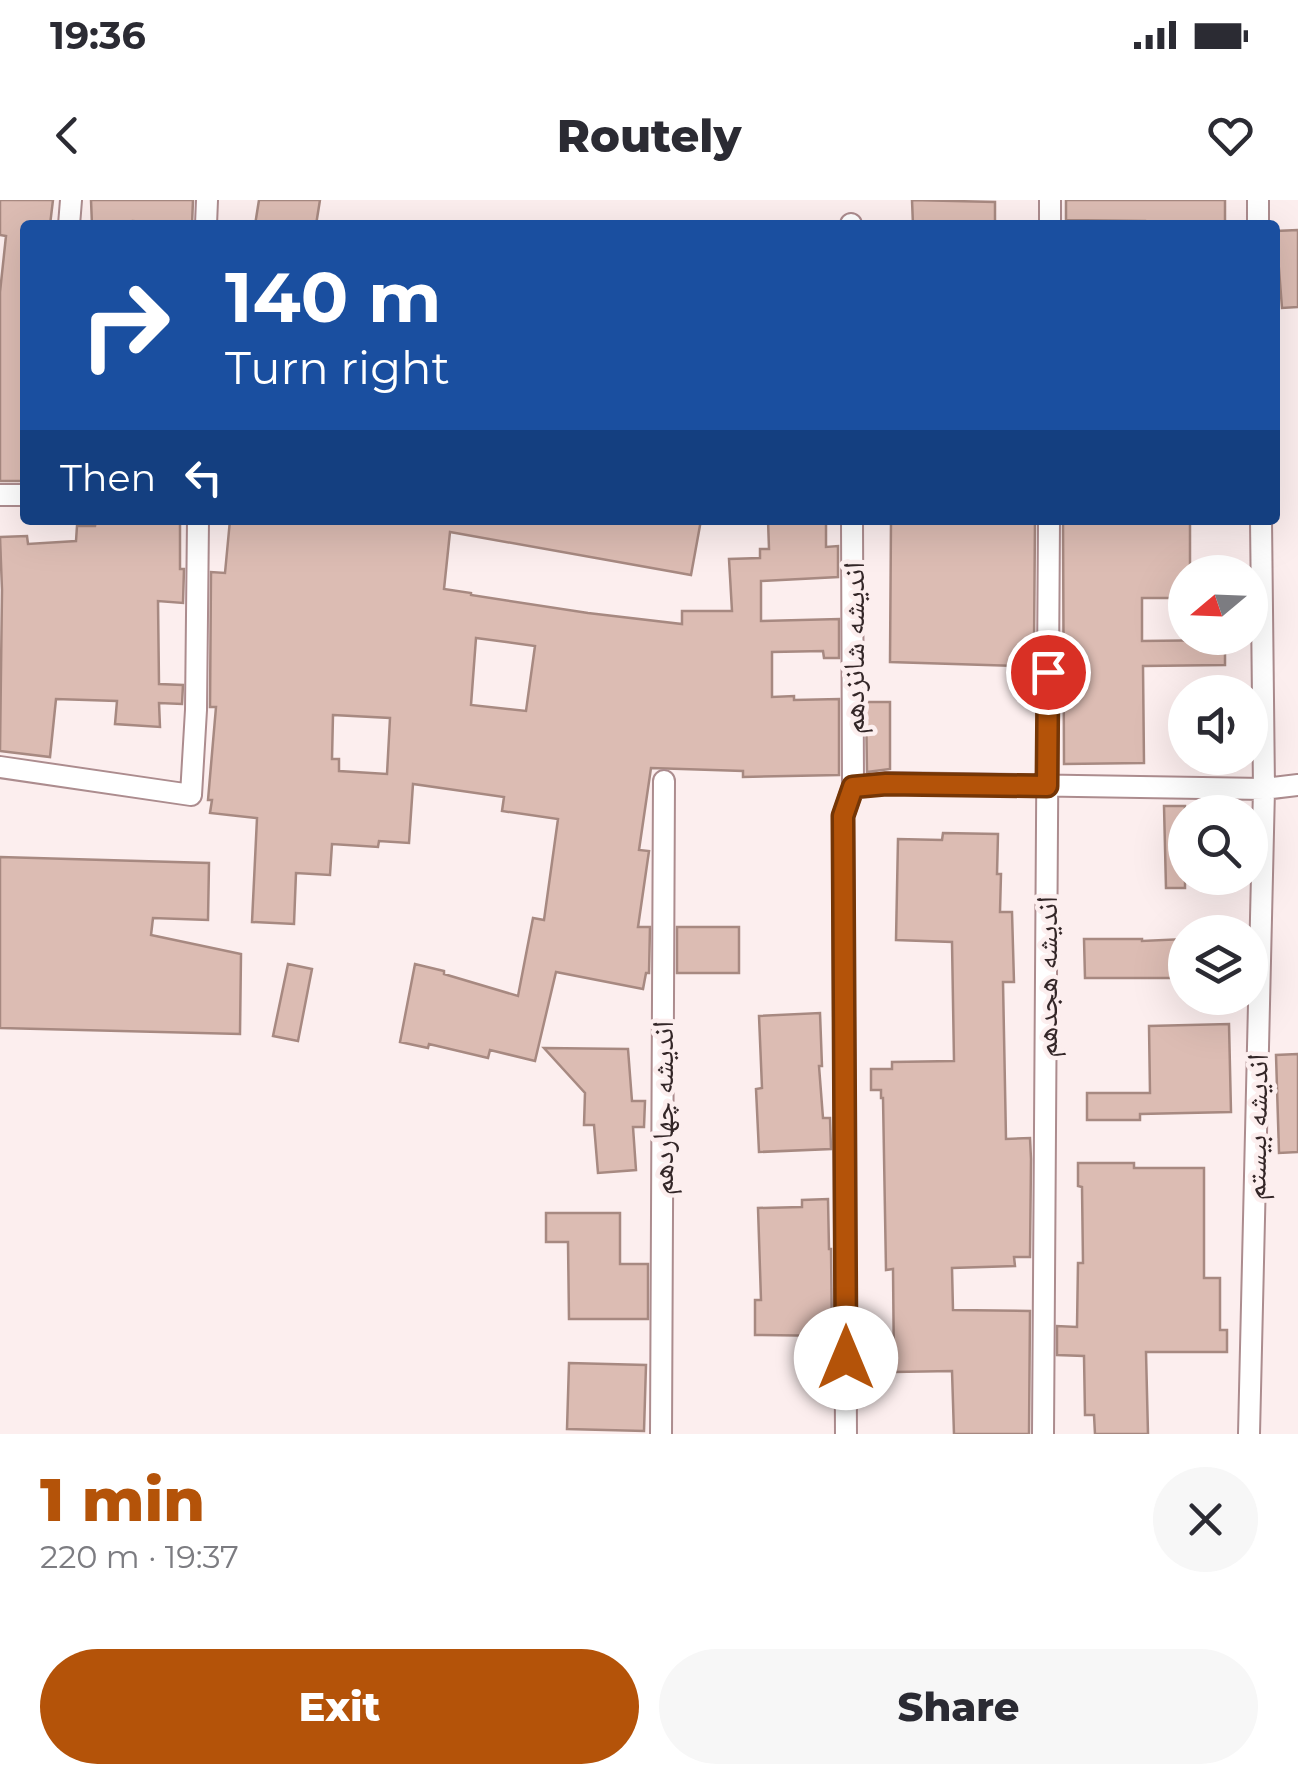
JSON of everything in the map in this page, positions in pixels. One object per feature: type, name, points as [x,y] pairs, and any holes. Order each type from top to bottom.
[{"type":"street","points":[[0,766],[191,795],[198,525]]},
{"type":"street","name":"اندیشه شانزدهم","points":[[846,1434],[843,816],[853,787],[852,525]]},
{"type":"street","name":"اندیشه هجدهم","points":[[1043,1434],[1048,525]]},
{"type":"street","name":"اندیشه بیستم","points":[[1249,1434],[1264,789],[1262,525]]},
{"type":"street","name":"اندیشه چهاردهم","points":[[661,1434],[664,781]]},
{"type":"street","points":[[853,787],[886,784],[1264,789],[1298,785]]},
{"type":"building","points":[[0,200],[53,200],[51,220],[20,220],[20,481],[0,481],[0,292],[6,236],[0,235]]},
{"type":"building","points":[[91,200],[193,200],[192,220],[92,220]]},
{"type":"building","points":[[259,200],[320,200],[317,220],[256,220]]},
{"type":"building","points":[[912,200],[995,202],[995,220],[913,220]]},
{"type":"building","points":[[1066,200],[1225,200],[1225,220],[1066,220]]},
{"type":"building","points":[[1298,230],[1298,307],[1282,308],[1280,231]]},
{"type":"building","points":[[180,525],[183,603],[158,601],[159,684],[183,685],[182,704],[159,703],[160,727],[115,724],[117,701],[56,699],[50,757],[0,751],[0,537],[27,536],[28,544],[76,541],[77,526]]},
{"type":"building","points":[[230,525],[700,525],[691,575],[450,532],[444,589],[682,624],[682,611],[732,611],[729,559],[760,558],[760,549],[769,549],[768,525],[826,525],[826,547],[838,546],[838,577],[761,581],[761,621],[839,619],[839,658],[824,658],[823,651],[772,652],[772,697],[839,699],[839,775],[743,777],[743,771],[651,768],[639,850],[649,851],[638,927],[650,927],[649,973],[643,989],[556,972],[535,1061],[490,1050],[488,1058],[429,1044],[428,1048],[400,1042],[415,964],[518,996],[533,918],[544,920],[558,819],[502,811],[504,797],[413,784],[409,843],[379,841],[378,847],[332,844],[330,875],[296,873],[294,924],[252,922],[257,818],[210,813],[212,800],[208,800],[216,707],[210,707],[211,572],[225,573]],"holes":[[[476,638],[535,646],[526,711],[471,705]],[[333,715],[390,718],[387,774],[339,771],[339,759],[332,759]]]},
{"type":"building","points":[[891,525],[1035,525],[1034,645],[1019,644],[1019,666],[890,662]]},
{"type":"building","points":[[1063,525],[1190,525],[1190,555],[1168,555],[1168,598],[1142,598],[1142,641],[1168,641],[1168,655],[1225,655],[1225,665],[1143,666],[1144,763],[1064,764]]},
{"type":"building","points":[[866,702],[890,702],[890,769],[867,772]]},
{"type":"building","points":[[1164,806],[1168,806],[1168,888]]},
{"type":"building","points":[[943,833],[998,834],[1000,912],[1012,912],[1014,982],[1003,982],[1006,1139],[1030,1138],[1031,1159],[1030,1257],[1014,1257],[1015,1266],[952,1268],[953,1310],[1030,1311],[1029,1434],[954,1434],[952,1371],[894,1372],[893,1269],[886,1270],[883,1098],[881,1090],[871,1090],[871,1069],[892,1069],[892,1062],[954,1061],[952,942],[896,940],[898,839],[942,840]]},
{"type":"building","points":[[0,857],[209,863],[208,920],[153,918],[151,935],[241,954],[240,1034],[0,1028]]},
{"type":"building","points":[[677,927],[739,927],[739,973],[677,973]]},
{"type":"building","points":[[1084,939],[1168,940],[1168,978],[1085,978]]},
{"type":"building","points":[[288,964],[312,969],[298,1041],[273,1036]]},
{"type":"building","points":[[820,1013],[823,1118],[830,1118],[831,1149],[759,1152],[759,1016]]},
{"type":"building","points":[[1229,1024],[1231,1112],[1140,1114],[1140,1120],[1087,1120],[1087,1093],[1150,1093],[1149,1026]]},
{"type":"building","points":[[544,1048],[628,1049],[632,1101],[645,1101],[644,1127],[633,1127],[636,1170],[598,1173],[594,1125],[584,1125],[585,1093]]},
{"type":"building","points":[[1298,1054],[1298,1152],[1279,1153],[1276,1055]]},
{"type":"building","points":[[1078,1163],[1204,1168],[1204,1278],[1220,1278],[1220,1330],[1227,1330],[1227,1352],[1146,1352],[1148,1434],[1095,1434],[1094,1415],[1085,1415],[1084,1356],[1057,1355],[1057,1326],[1077,1327],[1078,1263],[1083,1263]]},
{"type":"building","points":[[828,1199],[832,1336],[755,1335],[755,1300],[761,1300],[758,1208],[802,1207],[802,1200]]},
{"type":"building","points":[[546,1213],[620,1213],[620,1264],[648,1264],[648,1319],[569,1319],[568,1242],[546,1242]]},
{"type":"building","points":[[569,1363],[646,1365],[644,1431],[567,1429]]},
{"type":"route","points":[[846,1358],[843,816],[853,787],[1047,786],[1048,672]]}]
